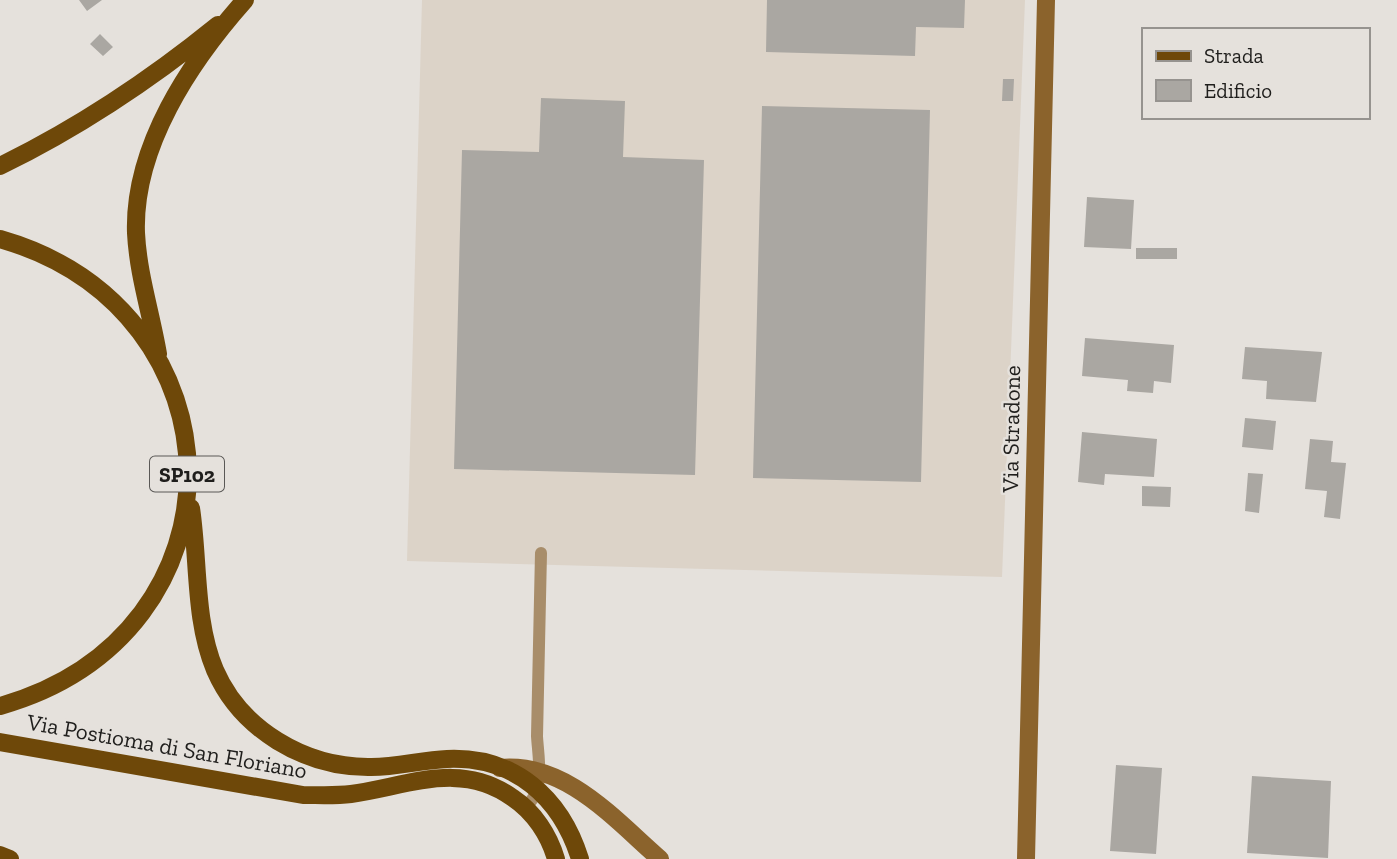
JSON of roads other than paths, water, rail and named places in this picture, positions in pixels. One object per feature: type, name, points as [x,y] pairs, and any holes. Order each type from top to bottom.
[{"type":"main road","name":"Via Postioma di San Floriano","points":[[0,166],[73,130],[123,98],[239,6]]},
{"type":"main road","name":"Via Postioma di San Floriano","points":[[239,6],[170,106],[149,150],[136,216],[138,257],[160,364],[181,424],[207,649],[223,685],[255,724],[294,751],[332,763],[374,767],[460,759],[538,779],[560,813],[580,859]]},
{"type":"main road","name":"Via Postioma di San Floriano","points":[[0,239],[43,254],[84,277],[135,325],[160,364]]},
{"type":"main road","name":"Via Postioma di San Floriano","points":[[0,706],[42,692],[85,670],[137,622],[174,557],[183,521],[187,486]]},
{"type":"main road","name":"Via Postioma di San Floriano","points":[[0,742],[303,795],[350,794],[429,778],[466,777],[493,785],[525,807],[547,837],[556,859]]},
{"type":"main road","points":[[0,855],[10,859]]},
{"type":"street","name":"Via Stradone","points":[[1026,859],[1046,0]]},
{"type":"street","points":[[538,779],[596,803],[660,859]]},
{"type":"lane","points":[[525,807],[532,802],[538,779],[541,552]]}]
